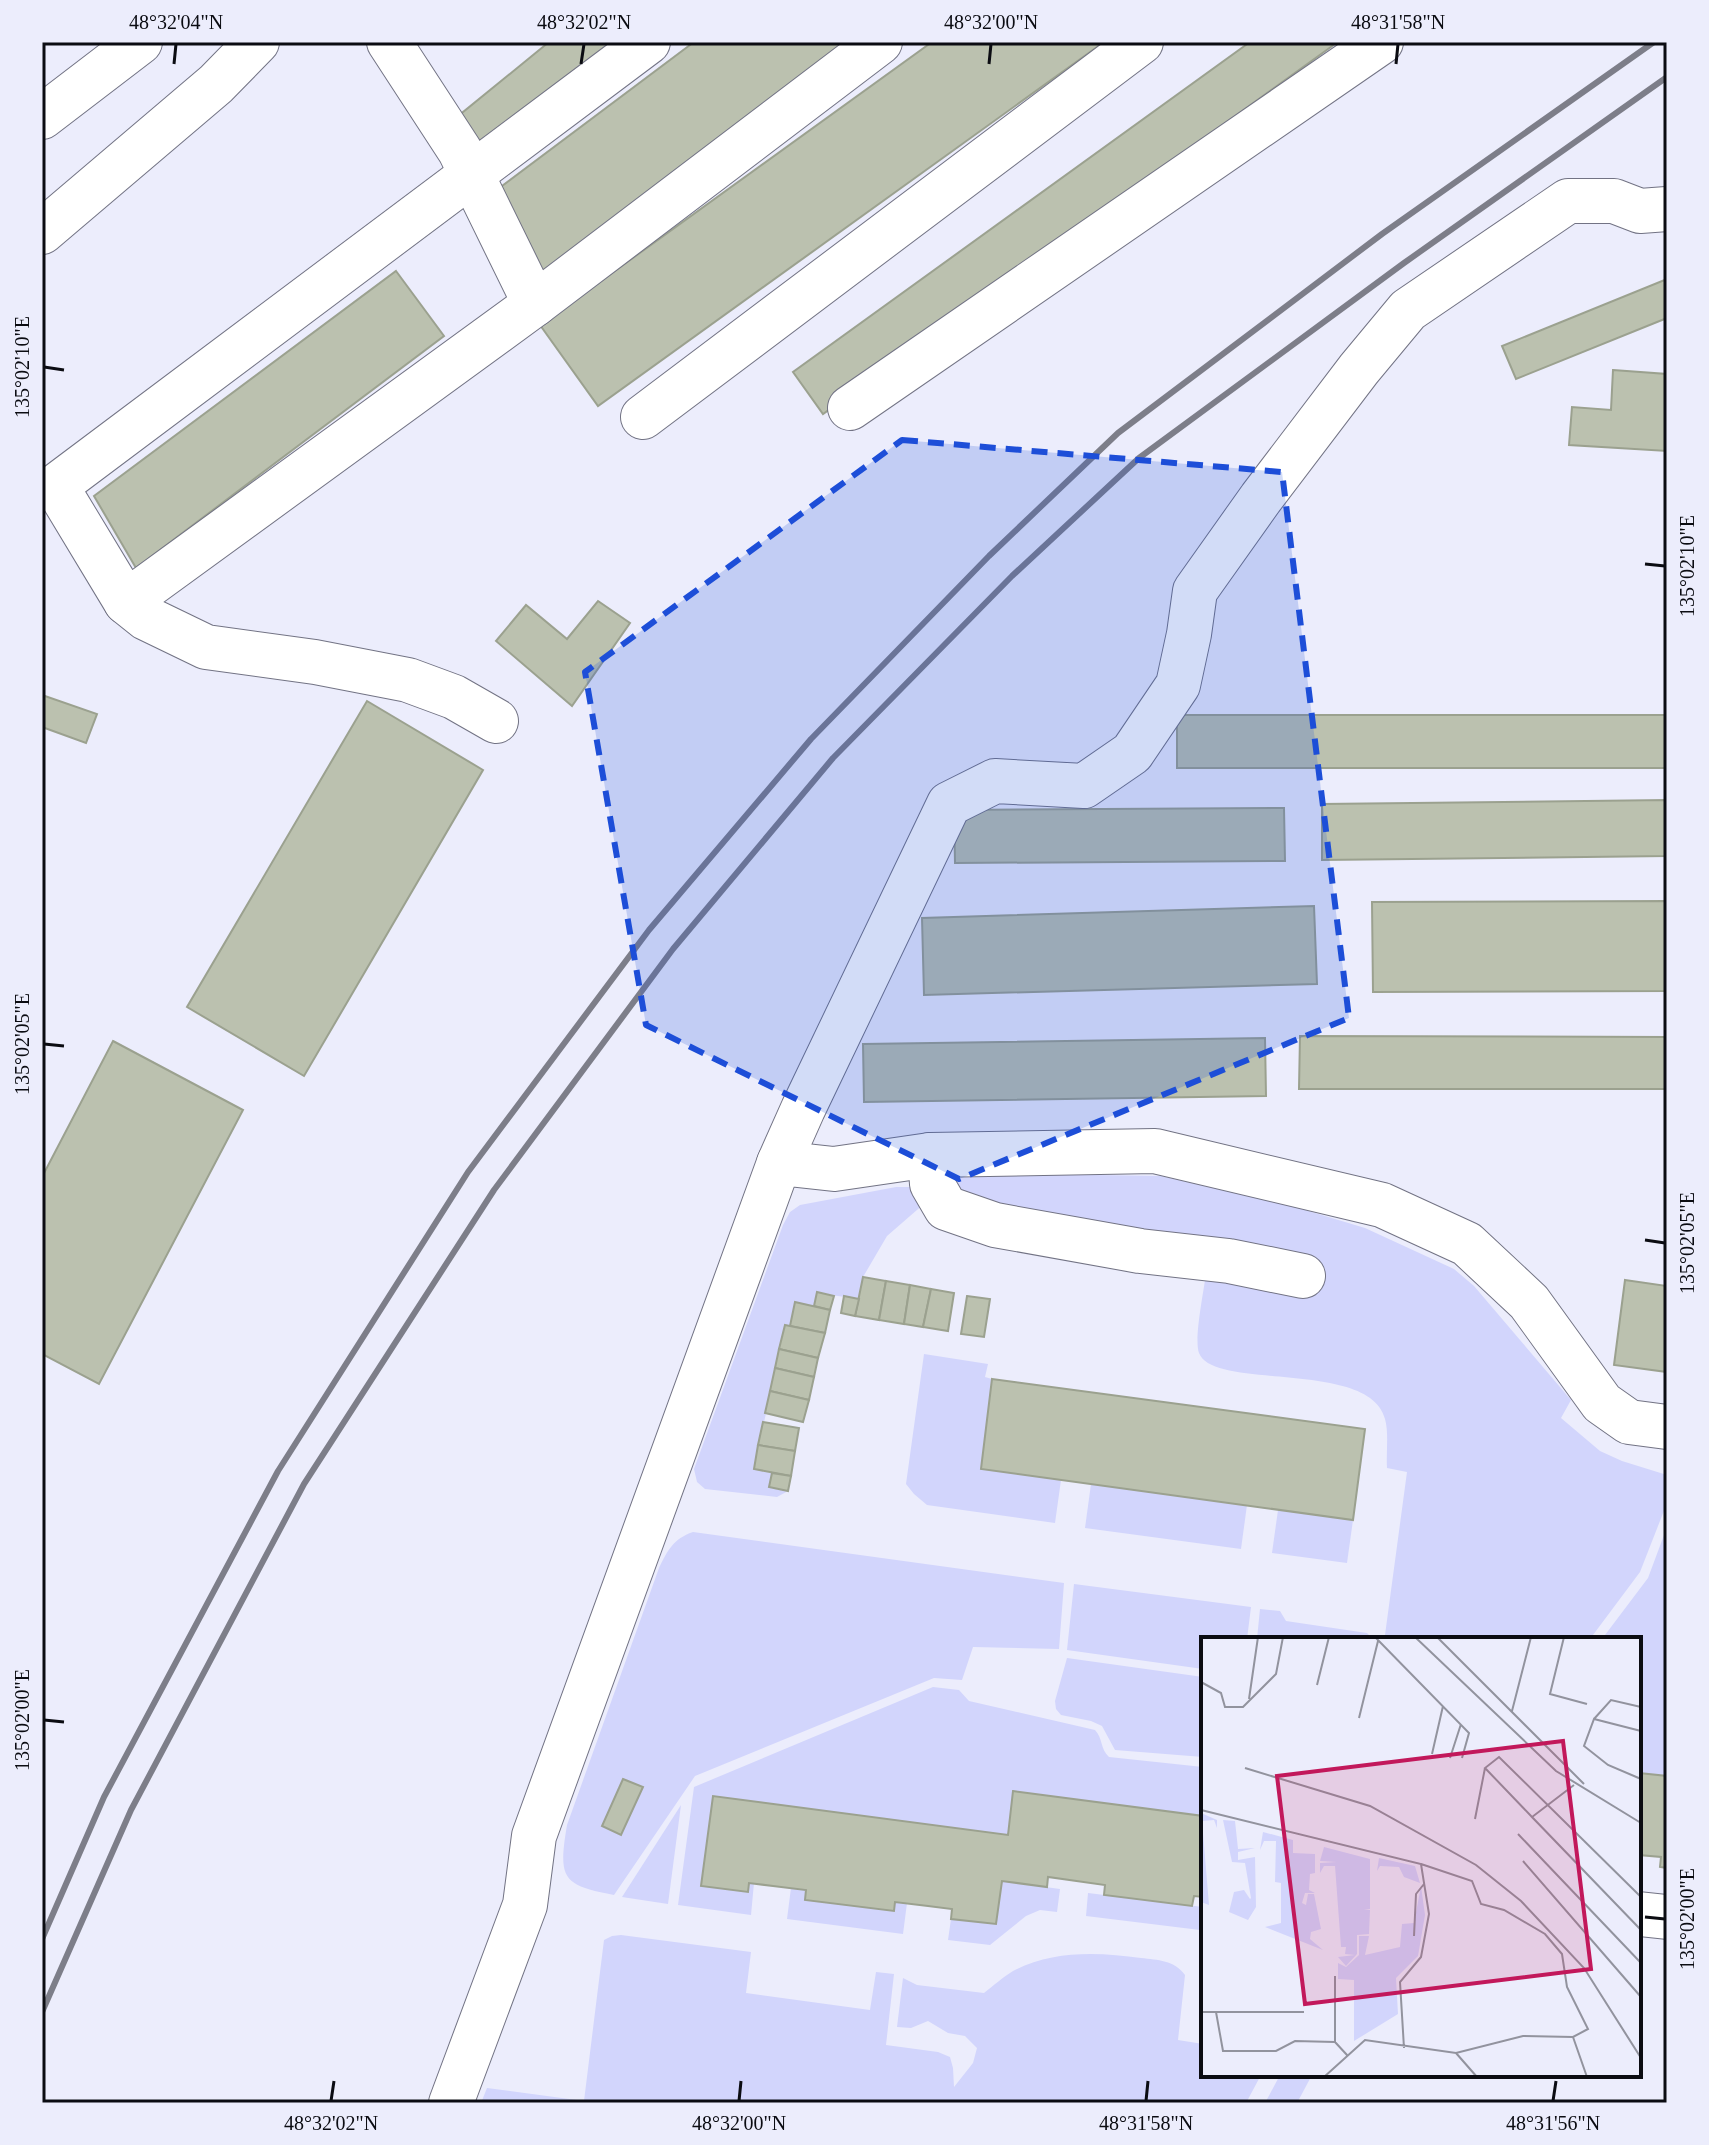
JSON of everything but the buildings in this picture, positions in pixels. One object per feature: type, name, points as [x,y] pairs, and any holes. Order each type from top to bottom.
[{"type":"street","points":[[42,117],[140,42]]},
{"type":"street","points":[[42,232],[216,84],[257,42]]},
{"type":"street","points":[[389,42],[460,151],[535,304]]},
{"type":"street","points":[[496,721],[454,697],[408,680],[315,662],[206,647],[146,618],[126,602],[56,486],[648,42]]},
{"type":"street","points":[[126,602],[535,304],[880,42]]},
{"type":"street","points":[[643,417],[1141,42]]},
{"type":"street","points":[[850,408],[1381,42]]},
{"type":"street","points":[[451,2103],[525,1905],[534,1836],[779,1163],[949,804],[995,781],[1084,786],[1132,753],[1178,685],[1195,591],[1270,486],[1408,310],[1568,201],[1614,201],[1640,211],[1667,209]]},
{"type":"street","points":[[779,1163],[834,1169],[930,1155],[1155,1151],[1382,1205],[1467,1244],[1529,1302],[1602,1403],[1629,1422],[1667,1427]]},
{"type":"street","points":[[930,1155],[932,1184],[946,1208],[995,1225],[1140,1251],[1229,1261],[1303,1276]]},
{"type":"street","points":[[1641,1914],[1667,1917]]},
{"type":"highlighted area","points":[[902,440],[1282,472],[1349,1018],[959,1179],[646,1025],[585,672]]},
{"type":"shaded area","points":[[969,1173],[1161,1176],[1295,1207],[1365,1228],[1454,1269],[1474,1286],[1571,1400],[1561,1418],[1600,1451],[1667,1475],[1667,1503],[1640,1572],[1591,1637],[1386,1637],[1407,1472],[1387,1468],[1385,1419],[1373,1400],[1352,1389],[1323,1382],[1232,1371],[1210,1364],[1199,1353],[1198,1347],[1205,1280],[971,1209],[943,1180]]},
{"type":"shaded area","points":[[896,1187],[920,1187],[925,1203],[887,1236],[863,1277],[859,1299],[817,1293],[814,1306],[795,1302],[790,1326],[785,1325],[754,1469],[772,1473],[770,1487],[788,1491],[777,1497],[705,1489],[697,1482],[694,1469],[790,1212],[800,1205]]},
{"type":"shaded area","points":[[924,1354],[988,1364],[985,1377],[992,1379],[981,1469],[1061,1480],[1055,1523],[927,1505],[906,1484]]},
{"type":"shaded area","points":[[1091,1484],[1247,1505],[1241,1549],[1085,1528]]},
{"type":"shaded area","points":[[1278,1510],[1353,1520],[1347,1563],[1272,1553]]},
{"type":"shaded area","points":[[1667,1527],[1667,1776],[1641,1773],[1641,1637],[1604,1637],[1648,1578]]},
{"type":"shaded area","points":[[693,1532],[1064,1583],[1059,1649],[973,1647],[962,1680],[934,1678],[695,1776],[614,1895],[583,1887],[574,1883],[564,1868],[567,1825],[659,1568],[672,1546]]},
{"type":"shaded area","points":[[1074,1584],[1251,1607],[1247,1637],[1201,1637],[1201,1669],[1067,1650]]},
{"type":"shaded area","points":[[1260,1609],[1280,1611],[1286,1621],[1367,1633],[1371,1637],[1257,1637]]},
{"type":"shaded area","points":[[1067,1658],[1201,1677],[1201,1757],[1115,1750],[1102,1726],[1061,1715],[1055,1701]]},
{"type":"shaded area","points":[[933,1687],[959,1690],[969,1701],[1095,1730],[1109,1757],[1201,1767],[1201,1816],[1013,1791],[1008,1835],[713,1797],[701,1886],[748,1892],[749,1883],[754,1883],[751,1915],[678,1905],[694,1787]]},
{"type":"shaded area","points":[[681,1805],[668,1904],[622,1897]]},
{"type":"shaded area","points":[[1002,1881],[1060,1889],[1057,1912],[1040,1910],[1026,1916],[990,1945],[948,1940],[951,1919]]},
{"type":"shaded area","points":[[791,1888],[806,1890],[806,1900],[893,1911],[895,1902],[907,1903],[903,1934],[787,1919]]},
{"type":"shaded area","points":[[1088,1893],[1201,1907],[1200,1930],[1086,1916]]},
{"type":"shaded area","points":[[612,1936],[751,1952],[746,1993],[870,2010],[876,1972],[894,1974],[886,2045],[938,2052],[950,2057],[954,2087],[973,2063],[977,2048],[965,2036],[948,2033],[928,2021],[911,2028],[897,2027],[903,1978],[917,1985],[984,1993],[1013,1971],[1044,1959],[1076,1954],[1159,1960],[1176,1966],[1185,1975],[1178,2040],[1201,2044],[1201,2077],[1260,2077],[1246,2103],[481,2103],[487,2088],[584,2101],[604,1940]]},
{"type":"shaded area","points":[[1279,2077],[1311,2077],[1297,2103],[1265,2103]]},
{"type":"railway","points":[[42,1939],[104,1797],[278,1471],[468,1172],[649,930],[811,739],[989,556],[1118,433],[1382,234],[1654,42]]},
{"type":"railway","points":[[42,2012],[131,1810],[304,1484],[494,1190],[673,949],[833,758],[1012,576],[1139,458],[1404,263],[1667,77]]}]
